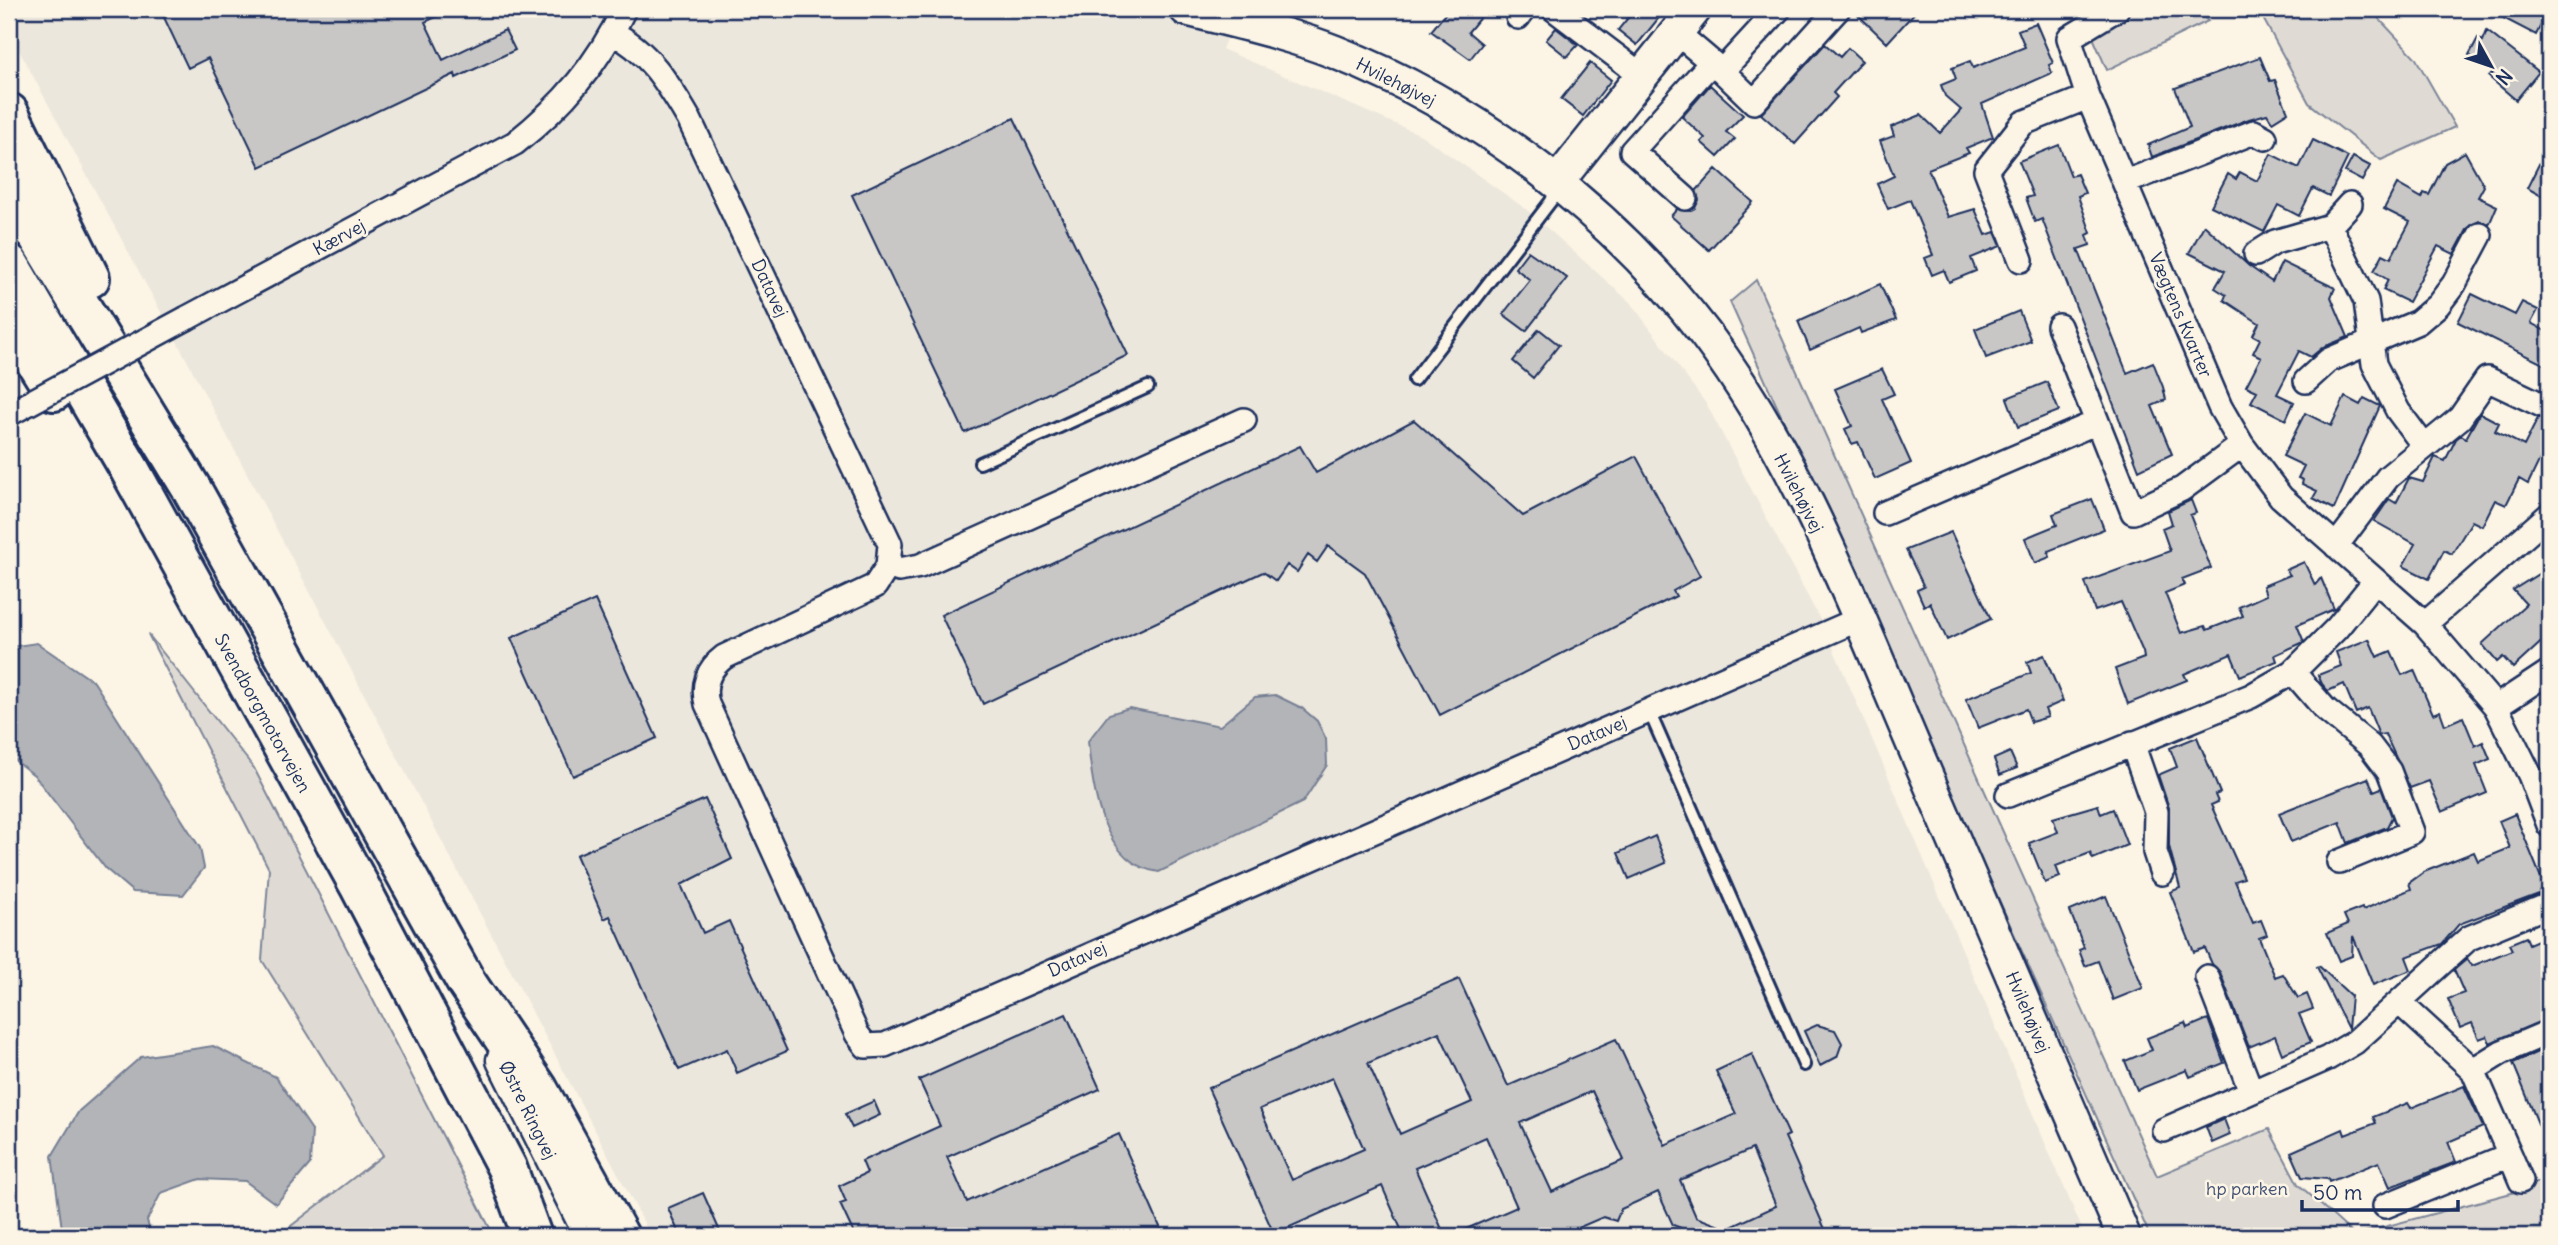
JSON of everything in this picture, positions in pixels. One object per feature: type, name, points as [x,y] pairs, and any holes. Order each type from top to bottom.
[{"type":"highway","points":[[9,113],[27,188]]},
{"type":"highway","points":[[9,125],[27,188],[191,488],[466,982],[538,1089],[619,1236]]},
{"type":"highway","name":"Svendborgmotorvejen","points":[[9,264],[130,470],[359,885],[507,1168],[532,1236]]},
{"type":"highway","points":[[9,319],[170,576],[232,658]]},
{"type":"street","name":"Kærvej","points":[[9,414],[515,143],[551,115],[577,87],[612,33],[624,9]]},
{"type":"street","name":"Hvilehøjvej","points":[[1186,9],[1334,51],[1412,86],[1558,181],[1645,266],[1706,335],[1753,406],[1798,486],[1859,619],[2124,1236]]},
{"type":"street","points":[[1554,9],[1641,75]]},
{"type":"street","points":[[1685,198],[1632,151],[1779,9]]},
{"type":"street","points":[[1558,181],[1685,20],[1716,67],[1754,102],[1838,9]]},
{"type":"street","name":"Vægtens Kvarter","points":[[2118,9],[2069,38],[2088,97],[2220,407],[2242,445],[2281,497],[2425,624],[2496,707],[2530,775],[2549,825]]},
{"type":"street","name":"Datavej","points":[[612,33],[622,37],[663,76],[689,119],[890,544],[888,566],[874,586],[724,657],[710,671],[705,687],[707,704],[857,1034],[870,1047],[885,1045],[1859,619]]},
{"type":"street","points":[[2021,260],[1986,170],[2023,123],[2088,97]]},
{"type":"street","points":[[2126,182],[2254,132],[2265,138]]},
{"type":"street","points":[[2256,254],[2276,242],[2330,226],[2350,204]]},
{"type":"street","points":[[2330,226],[2366,301],[2374,364],[2398,411],[2424,446]]},
{"type":"street","points":[[2306,381],[2329,360],[2418,322],[2438,305],[2454,285],[2480,235]]},
{"type":"street","points":[[2059,326],[2095,423],[2133,513],[2182,489],[2242,445]]},
{"type":"street","points":[[2336,546],[2388,477],[2460,418],[2487,379],[2542,405]]},
{"type":"street","points":[[888,566],[899,570],[920,566],[1252,417]]},
{"type":"street","points":[[1885,513],[2095,423]]},
{"type":"street","points":[[2425,624],[2549,515]]},
{"type":"street","points":[[2008,795],[2251,696],[2292,672],[2337,628],[2375,580]]},
{"type":"street","points":[[2292,672],[2325,709],[2370,746],[2389,771],[2412,832],[2339,862]]},
{"type":"street","points":[[2496,707],[2549,673]]},
{"type":"street","points":[[2132,743],[2156,812],[2155,852],[2162,873]]},
{"type":"street","points":[[2164,1130],[2328,1058],[2355,1042],[2400,1003],[2428,972],[2469,938],[2549,905]]},
{"type":"street","points":[[2207,977],[2251,1091]]},
{"type":"street","name":"Østre Ringvej","points":[[466,982],[591,1236]]},
{"type":"street","points":[[2400,1003],[2473,1070],[2521,1181]]},
{"type":"street","points":[[2473,1070],[2502,1052],[2549,1032]]},
{"type":"street","points":[[2385,1206],[2510,1155]]},
{"type":"street","points":[[507,1168],[545,1236]]},
{"type":"lane","points":[[1414,380],[1552,201],[1558,181]]},
{"type":"lane","points":[[980,463],[1148,387]]},
{"type":"lane","points":[[1649,711],[1804,1065]]},
{"type":"shaded area","points":[[9,9],[1239,9],[1222,49],[1421,135],[1526,209],[1631,303],[1707,405],[1825,629],[2085,1236],[651,1236],[181,349],[9,32]]},
{"type":"shaded area","points":[[37,643],[94,682],[200,848],[204,868],[183,895],[133,892],[106,869],[34,775],[9,756],[9,647]]},
{"type":"shaded area","points":[[1275,695],[1302,708],[1317,721],[1326,739],[1327,765],[1303,802],[1159,872],[1140,866],[1124,855],[1104,822],[1097,801],[1090,760],[1088,741],[1109,714],[1129,708],[1220,726],[1255,697]]},
{"type":"shaded area","points":[[213,1046],[276,1077],[312,1130],[310,1164],[276,1204],[245,1181],[200,1179],[161,1193],[147,1220],[151,1236],[63,1236],[52,1156],[79,1111],[141,1057]]},
{"type":"green space","points":[[2130,9],[2195,9],[2208,21],[2107,70],[2092,35]]},
{"type":"green space","points":[[2258,9],[2370,9],[2415,57],[2455,127],[2381,160],[2309,103]]},
{"type":"green space","name":"hp parken","points":[[1756,280],[2157,1176],[2269,1129],[2298,1184],[2354,1235],[2515,1192],[2549,1177],[2549,1236],[2150,1236],[1730,302]]},
{"type":"green space","points":[[148,634],[254,768],[494,1236],[278,1236],[383,1155],[262,960],[269,869]]},
{"type":"building","points":[[160,9],[453,9],[425,22],[443,60],[505,30],[515,50],[456,78],[455,74],[260,167],[208,58],[188,68]]},
{"type":"building","points":[[1449,9],[1487,9],[1468,32],[1482,44],[1470,59],[1431,31]]},
{"type":"building","points":[[1635,9],[1666,9],[1637,45],[1618,30]]},
{"type":"building","points":[[1852,9],[1918,9],[1887,43]]},
{"type":"building","points":[[2486,9],[2549,9],[2536,35]]},
{"type":"building","points":[[2036,23],[2053,63],[2049,65],[2052,73],[1982,104],[1993,137],[1966,148],[1969,153],[1928,169],[1948,217],[1975,209],[1986,235],[1995,232],[2001,246],[1971,258],[1976,271],[1949,282],[1944,270],[1932,275],[1925,258],[1933,255],[1910,200],[1888,209],[1877,184],[1894,176],[1880,141],[1894,136],[1891,127],[1921,115],[1940,133],[1961,110],[1945,96],[1941,85],[1956,79],[1952,68],[1970,61],[1973,68],[2025,47],[2018,30]]},
{"type":"building","points":[[1556,28],[1578,45],[1567,57],[1546,40]]},
{"type":"building","points":[[2487,31],[2539,72],[2516,100],[2489,77],[2495,71],[2469,55],[2478,38],[2483,41]]},
{"type":"building","points":[[1825,44],[1840,57],[1848,48],[1862,61],[1833,93],[1837,97],[1795,144],[1761,114]]},
{"type":"building","points":[[2260,57],[2270,81],[2275,80],[2288,112],[2272,122],[2267,114],[2249,119],[2152,157],[2148,145],[2190,127],[2175,88]]},
{"type":"building","points":[[1590,63],[1611,80],[1583,116],[1561,99]]},
{"type":"building","points":[[1710,85],[1743,115],[1726,132],[1735,139],[1718,157],[1701,142],[1705,138],[1682,117]]},
{"type":"building","points":[[1014,118],[1128,355],[965,433],[852,195]]},
{"type":"building","points":[[2313,140],[2348,157],[2329,196],[2313,188],[2299,216],[2278,205],[2264,232],[2211,206],[2228,174],[2236,179],[2240,172],[2257,181],[2271,154],[2299,168]]},
{"type":"building","points":[[2549,144],[2549,200],[2527,188]]},
{"type":"building","points":[[2059,145],[2071,176],[2077,174],[2085,193],[2078,196],[2091,233],[2087,235],[2090,245],[2078,249],[2127,373],[2153,362],[2163,387],[2166,400],[2152,406],[2172,454],[2139,470],[2042,219],[2035,222],[2026,198],[2033,196],[2019,161]]},
{"type":"building","points":[[2465,152],[2484,186],[2478,197],[2497,206],[2489,225],[2479,221],[2468,228],[2454,254],[2438,246],[2408,302],[2383,290],[2388,280],[2374,271],[2383,254],[2391,258],[2410,222],[2384,209],[2397,184],[2422,198],[2424,193],[2429,195],[2445,163]]},
{"type":"building","points":[[2353,157],[2370,166],[2362,181],[2345,172]]},
{"type":"building","points":[[1716,169],[1753,202],[1709,250],[1671,216],[1677,209],[1689,211],[1695,208],[1699,200],[1696,191]]},
{"type":"building","points":[[2204,225],[2249,266],[2272,282],[2282,262],[2335,288],[2331,297],[2348,337],[2323,347],[2311,357],[2299,351],[2277,394],[2294,402],[2286,420],[2251,402],[2257,391],[2246,386],[2261,357],[2253,353],[2260,339],[2253,335],[2259,323],[2224,300],[2226,295],[2215,288],[2225,271],[2189,253]]},
{"type":"building","points":[[1528,251],[1567,278],[1526,331],[1503,314],[1530,280],[1515,268]]},
{"type":"building","points":[[1880,284],[1896,320],[1861,333],[1859,328],[1810,350],[1798,321]]},
{"type":"building","points":[[2472,294],[2515,315],[2522,302],[2538,310],[2531,323],[2549,333],[2549,367],[2458,322]]},
{"type":"building","points":[[2019,311],[2031,341],[1986,358],[1975,329]]},
{"type":"building","points":[[1539,329],[1559,345],[1533,378],[1513,361]]},
{"type":"building","points":[[1882,369],[1894,394],[1882,399],[1911,463],[1875,479],[1858,442],[1852,444],[1845,429],[1852,426],[1835,389]]},
{"type":"building","points":[[2047,382],[2059,411],[2018,427],[2007,398]]},
{"type":"building","points":[[2345,397],[2360,405],[2364,398],[2380,406],[2334,509],[2313,498],[2317,491],[2302,484],[2303,480],[2298,478],[2304,466],[2283,456],[2305,413],[2331,426]]},
{"type":"building","points":[[2480,413],[2499,423],[2495,431],[2524,446],[2538,418],[2549,417],[2549,461],[2541,457],[2528,484],[2519,479],[2506,505],[2495,500],[2482,526],[2472,521],[2452,554],[2444,550],[2429,579],[2403,566],[2415,544],[2374,521],[2389,499],[2396,503],[2409,478],[2423,482],[2435,457],[2445,461],[2456,439],[2461,435],[2466,438]]},
{"type":"building","points":[[1414,420],[1523,516],[1636,456],[1700,576],[1673,591],[1676,596],[1440,715],[1365,573],[1328,546],[1317,562],[1308,555],[1297,572],[1287,565],[1276,581],[1263,572],[983,704],[941,615],[1300,446],[1316,473]]},
{"type":"building","points":[[2092,499],[2104,529],[2048,551],[2050,557],[2035,563],[2025,538],[2057,525],[2053,514]]},
{"type":"building","points":[[2191,500],[2196,513],[2190,515],[2211,568],[2182,579],[2185,585],[2165,593],[2181,633],[2205,626],[2207,630],[2243,616],[2239,607],[2266,595],[2263,586],[2290,575],[2286,570],[2304,562],[2315,585],[2321,578],[2334,609],[2297,625],[2304,642],[2275,655],[2277,661],[2240,676],[2231,654],[2184,674],[2187,680],[2128,704],[2115,669],[2144,658],[2143,652],[2121,602],[2095,611],[2085,582],[2170,551],[2162,528],[2172,524],[2168,511]]},
{"type":"building","points":[[1951,532],[1991,619],[1947,640],[1930,603],[1924,606],[1917,590],[1924,587],[1906,550]]},
{"type":"building","points":[[2540,573],[2549,590],[2549,635],[2513,668],[2503,657],[2497,662],[2482,644],[2526,604],[2513,590]]},
{"type":"building","points":[[595,600],[657,738],[573,776],[511,638]]},
{"type":"building","points":[[2369,639],[2377,657],[2391,651],[2402,675],[2414,670],[2433,714],[2440,711],[2445,725],[2463,717],[2475,746],[2483,742],[2490,759],[2476,765],[2487,793],[2442,812],[2429,781],[2410,788],[2385,734],[2379,735],[2368,708],[2356,713],[2344,684],[2328,691],[2322,684],[2318,675],[2341,666],[2336,652]]},
{"type":"building","points":[[2044,655],[2063,701],[2045,709],[2048,717],[2031,722],[2026,709],[1978,728],[1966,699],[2031,673],[2027,662]]},
{"type":"building","points":[[2197,737],[2220,793],[2215,795],[2218,802],[2211,805],[2244,878],[2235,881],[2253,923],[2261,920],[2267,935],[2259,938],[2275,977],[2283,974],[2298,998],[2307,994],[2313,1009],[2299,1014],[2311,1042],[2282,1054],[2275,1036],[2249,1047],[2220,972],[2212,964],[2205,948],[2194,952],[2170,892],[2180,888],[2169,846],[2169,808],[2158,775],[2177,767],[2170,748]]},
{"type":"building","points":[[2010,752],[2017,768],[2000,775],[1994,759]]},
{"type":"building","points":[[2368,778],[2374,791],[2381,788],[2392,817],[2387,827],[2348,843],[2340,822],[2291,842],[2279,813]]},
{"type":"building","points":[[705,799],[732,859],[681,885],[703,933],[729,921],[787,1051],[737,1073],[727,1049],[679,1070],[610,916],[604,919],[576,855]]},
{"type":"building","points":[[2098,805],[2101,814],[2113,809],[2127,845],[2093,859],[2090,853],[2056,866],[2060,877],[2045,883],[2029,843],[2058,832],[2053,818]]},
{"type":"building","points":[[2515,814],[2544,885],[2539,894],[2459,924],[2442,944],[2406,957],[2411,970],[2373,985],[2353,936],[2352,956],[2339,961],[2327,933],[2348,924],[2344,915],[2362,908],[2363,910],[2411,889],[2409,883],[2424,872],[2474,852],[2478,861],[2510,848],[2499,821]]},
{"type":"building","points":[[1655,836],[1666,863],[1629,879],[1618,853]]},
{"type":"building","points":[[2106,896],[2143,988],[2113,1000],[2098,961],[2085,966],[2079,950],[2084,948],[2070,911]]},
{"type":"building","points":[[2549,935],[2549,1018],[2490,1043],[2487,1036],[2479,1039],[2472,1023],[2460,1028],[2448,999],[2464,993],[2454,970],[2467,959],[2472,966],[2512,950],[2509,944],[2526,937],[2529,944]]},
{"type":"building","points":[[2317,967],[2351,996],[2348,1029]]},
{"type":"building","points":[[1459,979],[1508,1086],[1616,1039],[1665,1145],[1736,1114],[1716,1071],[1752,1054],[1789,1135],[1785,1137],[1828,1236],[1702,1236],[1673,1225],[1658,1192],[1621,1209],[1616,1221],[1603,1217],[1573,1230],[1576,1236],[1450,1236],[1517,1207],[1486,1137],[1415,1168],[1445,1236],[1404,1236],[1382,1186],[1274,1234],[1208,1088]],"holes":[[[1439,1032],[1472,1102],[1400,1134],[1368,1063]],[[1332,1078],[1364,1149],[1292,1180],[1260,1109]],[[1592,1091],[1624,1160],[1552,1192],[1520,1123]],[[1752,1149],[1776,1206],[1727,1229],[1696,1217],[1680,1180]]]},
{"type":"building","points":[[1066,1014],[1100,1089],[947,1157],[967,1202],[1119,1134],[1164,1236],[855,1236],[840,1204],[846,1202],[839,1186],[867,1173],[862,1161],[940,1126],[919,1080]]},
{"type":"building","points":[[2208,1019],[2224,1063],[2190,1077],[2187,1070],[2137,1090],[2125,1061],[2152,1050],[2147,1038],[2185,1023],[2187,1028]]},
{"type":"building","points":[[1817,1025],[1835,1030],[1842,1043],[1837,1057],[1820,1066],[1804,1031]]},
{"type":"building","points":[[2549,1047],[2549,1150],[2513,1063]]},
{"type":"building","points":[[2464,1086],[2483,1127],[2448,1142],[2456,1162],[2390,1187],[2379,1162],[2329,1182],[2328,1179],[2302,1177],[2291,1152],[2343,1129],[2345,1135],[2376,1123],[2373,1117],[2408,1103],[2411,1108]]},
{"type":"building","points":[[874,1101],[880,1115],[852,1128],[845,1114]]},
{"type":"building","points":[[2224,1119],[2230,1135],[2212,1143],[2206,1127]]},
{"type":"building","points":[[703,1193],[722,1236],[680,1236],[668,1208]]}]
